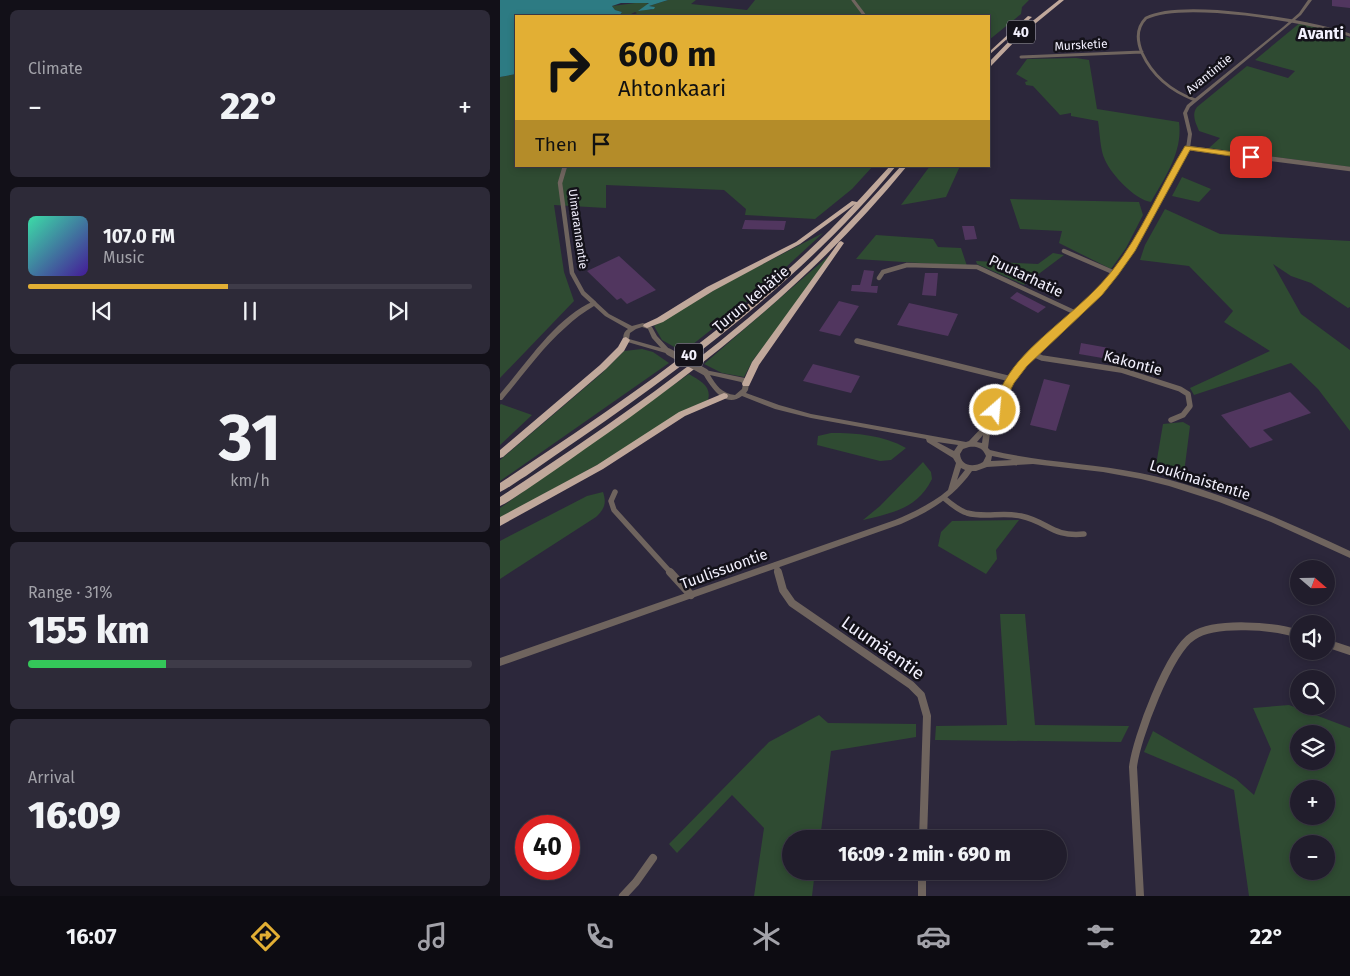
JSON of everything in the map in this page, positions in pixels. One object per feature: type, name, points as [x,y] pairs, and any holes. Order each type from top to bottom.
[{"type":"highway","name":"40","points":[[1043,7],[1058,1]]},
{"type":"highway","name":"40","points":[[990,64],[1017,36],[1058,1]]},
{"type":"highway","name":"40","points":[[990,53],[1033,15]]},
{"type":"highway","name":"Turun kehätie","points":[[500,488],[619,407],[719,332],[799,263],[880,182],[892,167]]},
{"type":"highway","name":"Turun kehätie","points":[[500,502],[596,436],[700,360],[779,294],[859,218],[903,167]]},
{"type":"highway","points":[[647,326],[710,289],[798,243],[880,182]]},
{"type":"highway","points":[[746,384],[755,364],[859,218]]},
{"type":"highway","points":[[500,455],[603,367],[621,349],[626,340]]},
{"type":"highway","points":[[500,522],[583,477],[682,414],[724,396]]},
{"type":"street","points":[[853,0],[864,15]]},
{"type":"street","name":"Avantintie","points":[[1188,148],[1190,134],[1185,113],[1188,106],[1295,18],[1310,0]]},
{"type":"street","points":[[1164,7],[1144,20],[1139,27],[1138,34],[1142,52],[1152,70],[1164,84],[1174,91],[1195,100]]},
{"type":"street","points":[[1287,15],[1350,35]]},
{"type":"street","name":"Mursketie","points":[[1021,57],[1142,52]]},
{"type":"street","points":[[958,460],[958,449],[968,444],[988,424],[1011,379],[1033,354],[1115,273],[1131,251],[1188,148],[1350,169]]},
{"type":"street","name":"Uimarannantie","points":[[565,167],[560,183],[572,273],[583,293],[607,315],[631,328]]},
{"type":"street","points":[[1064,251],[1115,273]]},
{"type":"street","name":"Puutarhatie","points":[[879,278],[884,272],[907,265],[977,266],[1076,313]]},
{"type":"street","points":[[500,398],[549,337],[569,319],[594,303]]},
{"type":"street","points":[[669,352],[647,326],[631,328],[625,335],[626,340],[669,352],[705,372],[740,379],[746,384],[746,390],[743,394],[736,397],[724,396],[705,372]]},
{"type":"street","points":[[857,341],[1011,379]]},
{"type":"street","name":"Kakontie","points":[[1033,354],[1042,358],[1120,370],[1180,389],[1188,394],[1190,406],[1183,416],[1171,420]]},
{"type":"street","points":[[743,394],[798,413],[924,438],[968,444],[987,450]]},
{"type":"street","points":[[924,438],[970,468],[979,468],[986,464],[989,456],[987,450],[988,424]]},
{"type":"street","name":"Loukinaistentie","points":[[987,450],[1034,462],[1124,472],[1195,489],[1247,507],[1350,554]]},
{"type":"street","name":"Tuulissuontie","points":[[951,490],[958,460]]},
{"type":"street","name":"Loukinaistentie","points":[[986,464],[1034,462]]},
{"type":"street","name":"Tuulissuontie","points":[[500,662],[898,522],[922,512],[944,498],[962,480],[970,468]]},
{"type":"street","points":[[615,492],[611,501],[614,510],[691,595]]},
{"type":"street","points":[[944,498],[958,511],[973,516],[1022,516],[1056,533],[1069,536],[1084,534]]},
{"type":"street","name":"Luumäentie","points":[[776,565],[783,590],[792,603],[911,685],[921,695],[927,716],[923,830]]},
{"type":"street","points":[[1140,896],[1133,766],[1139,735],[1174,659],[1185,642],[1192,636],[1206,631],[1258,626],[1290,632]]},
{"type":"street","points":[[1335,646],[1350,651]]},
{"type":"street","points":[[622,896],[636,882],[653,858]]},
{"type":"street","points":[[922,880],[922,896]]},
{"type":"shaded area","points":[[500,0],[668,0],[649,6],[655,7],[654,9],[638,11],[649,3],[621,3],[612,6],[615,10],[622,12],[620,15],[515,15],[515,74],[500,77]]},
{"type":"shaded area","points":[[668,0],[696,0],[691,4],[747,10],[755,0],[1029,0],[1022,7],[1021,14],[990,39],[990,15],[633,15],[637,13],[635,12],[629,15],[620,15],[622,12],[615,10],[612,6],[643,2],[649,4],[640,11],[651,10],[655,7],[649,6]]},
{"type":"shaded area","points":[[1301,22],[1306,22],[1350,38],[1350,167],[1209,148],[1220,138],[1199,131],[1194,116],[1197,107],[1247,66],[1288,78],[1295,71],[1255,60]]},
{"type":"shaded area","points":[[1076,58],[1089,60],[1097,109],[1179,122],[1180,133],[1176,154],[1151,202],[1131,192],[1108,166],[1102,151],[1098,121],[1071,116],[1071,113],[1060,115],[1033,86],[1026,85],[1025,82],[1028,81],[1016,74],[1027,59]]},
{"type":"shaded area","points":[[515,74],[515,167],[872,167],[852,189],[815,219],[745,215],[746,209],[724,190],[606,185],[606,208],[554,205],[564,272],[574,301],[500,378],[500,77]]},
{"type":"shaded area","points":[[929,167],[960,167],[946,197],[901,205]]},
{"type":"shaded area","points":[[1182,177],[1211,189],[1199,202],[1172,196]]},
{"type":"shaded area","points":[[1010,199],[1139,202],[1143,215],[1126,248],[1111,269],[1059,243],[1062,231],[1020,229]]},
{"type":"shaded area","points":[[1165,209],[1220,234],[1350,241],[1350,307],[1348,308],[1311,283],[1291,276],[1273,264],[1301,314],[1350,350],[1350,431],[1318,389],[1291,363],[1194,395],[1190,388],[1270,351],[1224,322],[1233,311],[1189,266],[1140,260],[1145,245]]},
{"type":"shaded area","points":[[823,233],[759,292],[683,352],[662,340],[654,326],[728,282]]},
{"type":"shaded area","points":[[876,235],[933,239],[938,247],[961,248],[967,266],[856,259]]},
{"type":"shaded area","points":[[832,253],[753,360],[744,377],[722,373],[704,364]]},
{"type":"shaded area","points":[[1053,253],[1064,255],[1024,285],[977,264],[976,261],[1038,264]]},
{"type":"shaded area","points":[[642,349],[653,352],[669,363],[500,481],[500,460],[601,374],[624,351]]},
{"type":"shaded area","points":[[689,374],[707,387],[708,400],[687,409],[608,459],[500,518],[500,508]]},
{"type":"shaded area","points":[[500,405],[532,415],[500,445]]},
{"type":"shaded area","points":[[1183,422],[1190,426],[1184,473],[1156,465],[1163,424]]},
{"type":"shaded area","points":[[831,433],[870,436],[888,440],[906,448],[891,460],[880,461],[817,445],[818,436]]},
{"type":"shaded area","points":[[923,462],[931,472],[932,479],[919,497],[894,512],[863,520],[880,506]]},
{"type":"shaded area","points":[[603,492],[604,506],[596,517],[500,579],[500,541],[587,496]]},
{"type":"shaded area","points":[[1019,520],[996,550],[997,559],[986,574],[938,546],[941,532],[952,521]]},
{"type":"shaded area","points":[[1000,614],[1025,614],[1035,725],[1129,726],[1121,742],[935,740],[936,726],[1007,725]]},
{"type":"shaded area","points":[[1289,705],[1290,715],[1316,715],[1350,728],[1350,896],[1249,896],[1234,790],[1144,752],[1153,731],[1236,779],[1254,795],[1271,749],[1253,708]]},
{"type":"shaded area","points":[[819,715],[828,723],[916,724],[916,737],[831,751],[821,830],[782,830],[782,880],[814,880],[812,896],[754,896],[764,828],[732,795],[677,853],[669,844],[769,742]]},
{"type":"building","points":[[1332,0],[1350,0],[1350,8],[1332,6]]},
{"type":"building","points":[[745,220],[786,221],[784,230],[742,229]]},
{"type":"building","points":[[962,226],[974,226],[977,239],[965,240]]},
{"type":"building","points":[[619,256],[656,290],[627,304],[621,298],[617,300],[587,271]]},
{"type":"building","points":[[864,270],[874,271],[871,286],[878,286],[877,293],[851,291],[852,285],[860,285]]},
{"type":"building","points":[[925,273],[938,273],[936,296],[922,295]]},
{"type":"building","points":[[1017,292],[1046,307],[1038,313],[1010,298]]},
{"type":"building","points":[[839,301],[859,306],[840,336],[819,331]]},
{"type":"building","points":[[909,303],[958,314],[948,336],[897,325]]},
{"type":"building","points":[[1081,343],[1109,348],[1108,359],[1079,354]]},
{"type":"building","points":[[813,364],[860,376],[851,393],[803,381]]},
{"type":"building","points":[[1044,379],[1070,385],[1056,431],[1030,425]]},
{"type":"building","points":[[1290,392],[1311,413],[1263,430],[1273,440],[1250,448],[1221,415]]},
{"type":"district","name":"Avanti","points":[[1321,33]]},
{"type":"route","points":[[995,410],[1016,372],[1098,293],[1115,273],[1131,251],[1188,148],[1251,157]]}]
